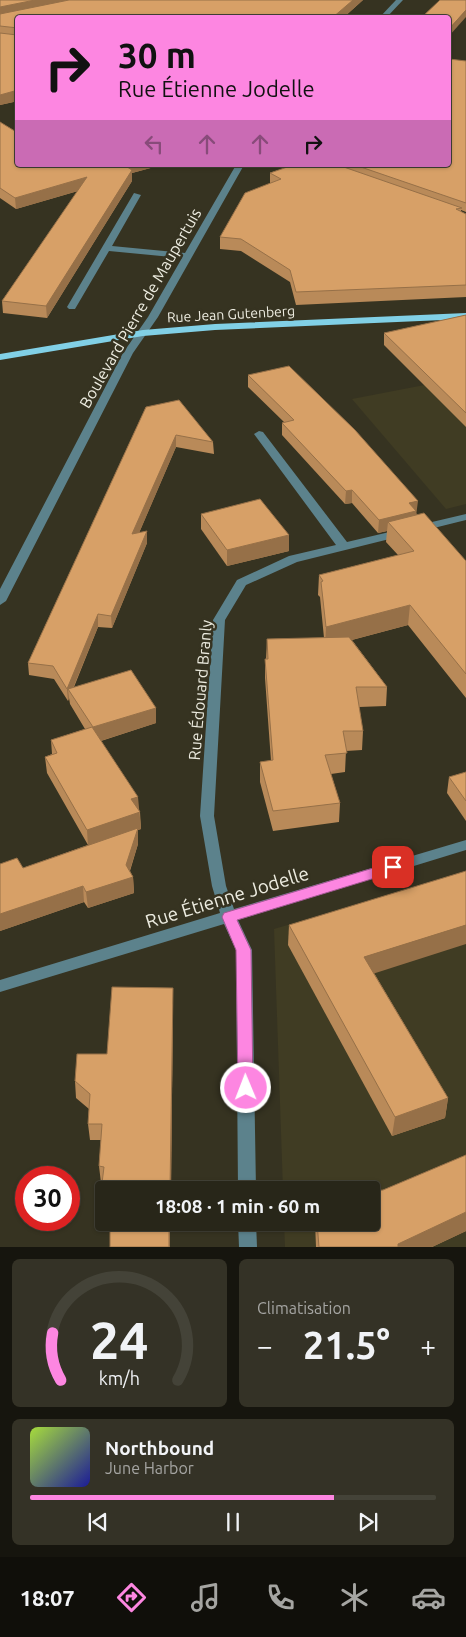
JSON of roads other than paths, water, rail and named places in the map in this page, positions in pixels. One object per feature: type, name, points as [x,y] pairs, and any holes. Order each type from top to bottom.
[{"type":"main road","name":"Rue Jean Gutenberg","points":[[0,356],[143,333],[225,327],[466,316]]},
{"type":"street","points":[[385,15],[400,0]]},
{"type":"street","name":"Boulevard Pierre de Maupertuis","points":[[0,601],[128,353],[143,333],[239,167]]},
{"type":"street","points":[[72,307],[137,195]]},
{"type":"street","points":[[106,248],[188,256]]},
{"type":"street","points":[[259,434],[344,547]]},
{"type":"street","name":"Rue Édouard Branly","points":[[247,1181],[244,950],[229,917],[219,886],[207,816],[219,620],[241,583],[294,559],[466,517]]},
{"type":"street","name":"Rue Étienne Jodelle","points":[[0,986],[466,845]]},
{"type":"street","points":[[247,1231],[248,1247]]}]
